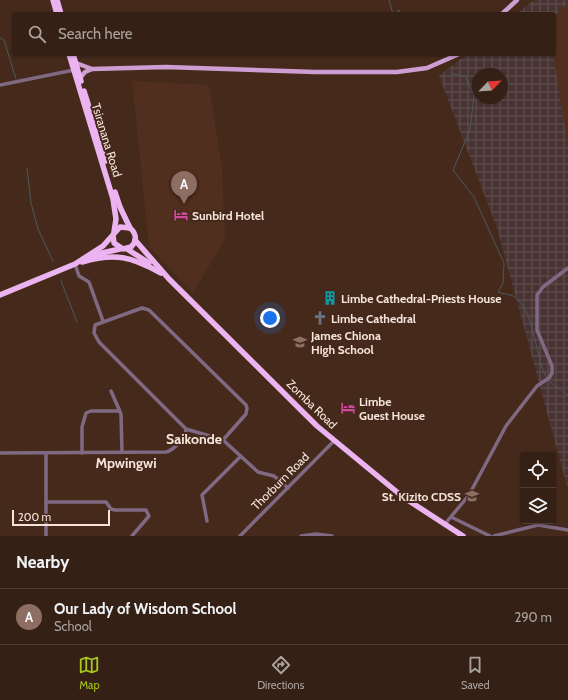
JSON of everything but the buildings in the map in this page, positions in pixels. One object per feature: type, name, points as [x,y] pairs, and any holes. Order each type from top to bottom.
[{"type":"highway","points":[[53,0],[56,12]]},
{"type":"highway","points":[[57,0],[61,12]]},
{"type":"highway","name":"Tsiranana Road","points":[[70,56],[113,199],[116,219],[113,234]]},
{"type":"highway","name":"Tsiranana Road","points":[[74,56],[120,207],[130,228]]},
{"type":"highway","points":[[76,263],[85,257],[103,246],[117,228],[122,226],[130,228],[135,235],[133,245],[127,249],[120,249],[85,257]]},
{"type":"highway","points":[[113,234],[114,243],[120,249]]},
{"type":"highway","name":"Zomba Road","points":[[135,240],[163,273],[334,441],[403,497],[463,536]]},
{"type":"highway","name":"Zomba Road","points":[[127,249],[163,273]]},
{"type":"highway","points":[[0,295],[76,263],[97,257],[114,256],[127,258],[146,264],[163,273]]},
{"type":"main road","points":[[504,12],[517,0]]},
{"type":"main road","points":[[80,78],[85,72],[92,69],[166,67],[315,72],[397,72],[428,68],[455,56]]},
{"type":"main road","points":[[76,63],[92,69]]},
{"type":"street","points":[[0,85],[74,70]]},
{"type":"street","points":[[76,263],[79,276],[90,282],[103,321]]},
{"type":"street","points":[[445,524],[469,495],[506,426],[537,386],[548,380],[552,372],[552,366],[537,330],[537,295],[543,287],[568,268]]},
{"type":"street","points":[[223,440],[247,411],[246,405],[148,309],[142,308],[103,321],[93,327],[94,333],[99,342],[186,429],[223,440],[258,472],[274,476],[288,488]]},
{"type":"street","points":[[111,390],[118,411],[121,414],[122,452]]},
{"type":"street","points":[[82,453],[82,427],[86,412],[118,411]]},
{"type":"street","points":[[0,453],[169,451],[185,435],[186,429]]},
{"type":"street","name":"Thorburn Road","points":[[243,535],[334,441]]},
{"type":"street","points":[[46,453],[46,536]]},
{"type":"street","points":[[207,521],[202,495],[240,457]]},
{"type":"street","points":[[46,502],[106,502],[111,509],[115,510],[146,510],[149,516],[132,536]]},
{"type":"street","points":[[451,517],[490,536]]},
{"type":"street","points":[[494,536],[538,525],[568,530]]},
{"type":"street","points":[[302,536],[316,534],[332,536]]},
{"type":"shaded area","points":[[534,0],[568,0],[568,490],[497,228],[439,76],[464,56],[556,56],[556,12],[519,12]]},
{"type":"shaded area","points":[[568,3],[568,146],[553,56],[556,56],[556,14]]},
{"type":"shaded area","points":[[132,81],[209,85],[222,168],[225,239],[193,293],[149,247]]},
{"type":"waterway","points":[[389,0],[392,12]]},
{"type":"waterway","points":[[396,12],[399,10],[400,12]]},
{"type":"waterway","points":[[0,38],[4,40],[16,79]]},
{"type":"waterway","points":[[452,74],[465,76],[474,95],[470,130],[453,170],[474,197],[504,263],[503,283],[498,292],[513,296],[520,302],[530,320],[545,375],[552,383],[568,395]]},
{"type":"waterway","points":[[27,168],[31,203],[38,229],[53,261]]},
{"type":"waterway","points":[[61,281],[77,322]]},
{"type":"place","name":"Our Lady of Wisdom School","points":[[184,204]]},
{"type":"place","name":"Sunbird Hotel","points":[[181,215]]},
{"type":"place","name":"Limbe Cathedral-Priests House","points":[[330,298]]},
{"type":"place","name":"Limbe Cathedral","points":[[320,318]]},
{"type":"place","name":"James Chiona High School","points":[[300,342]]},
{"type":"place","name":"Limbe Guest House","points":[[348,408]]},
{"type":"place","name":"St. Kizito CDSS","points":[[472,496]]},
{"type":"district","name":"Saikonde","points":[[194,439]]},
{"type":"district","name":"Mpwingwi","points":[[126,463]]}]
